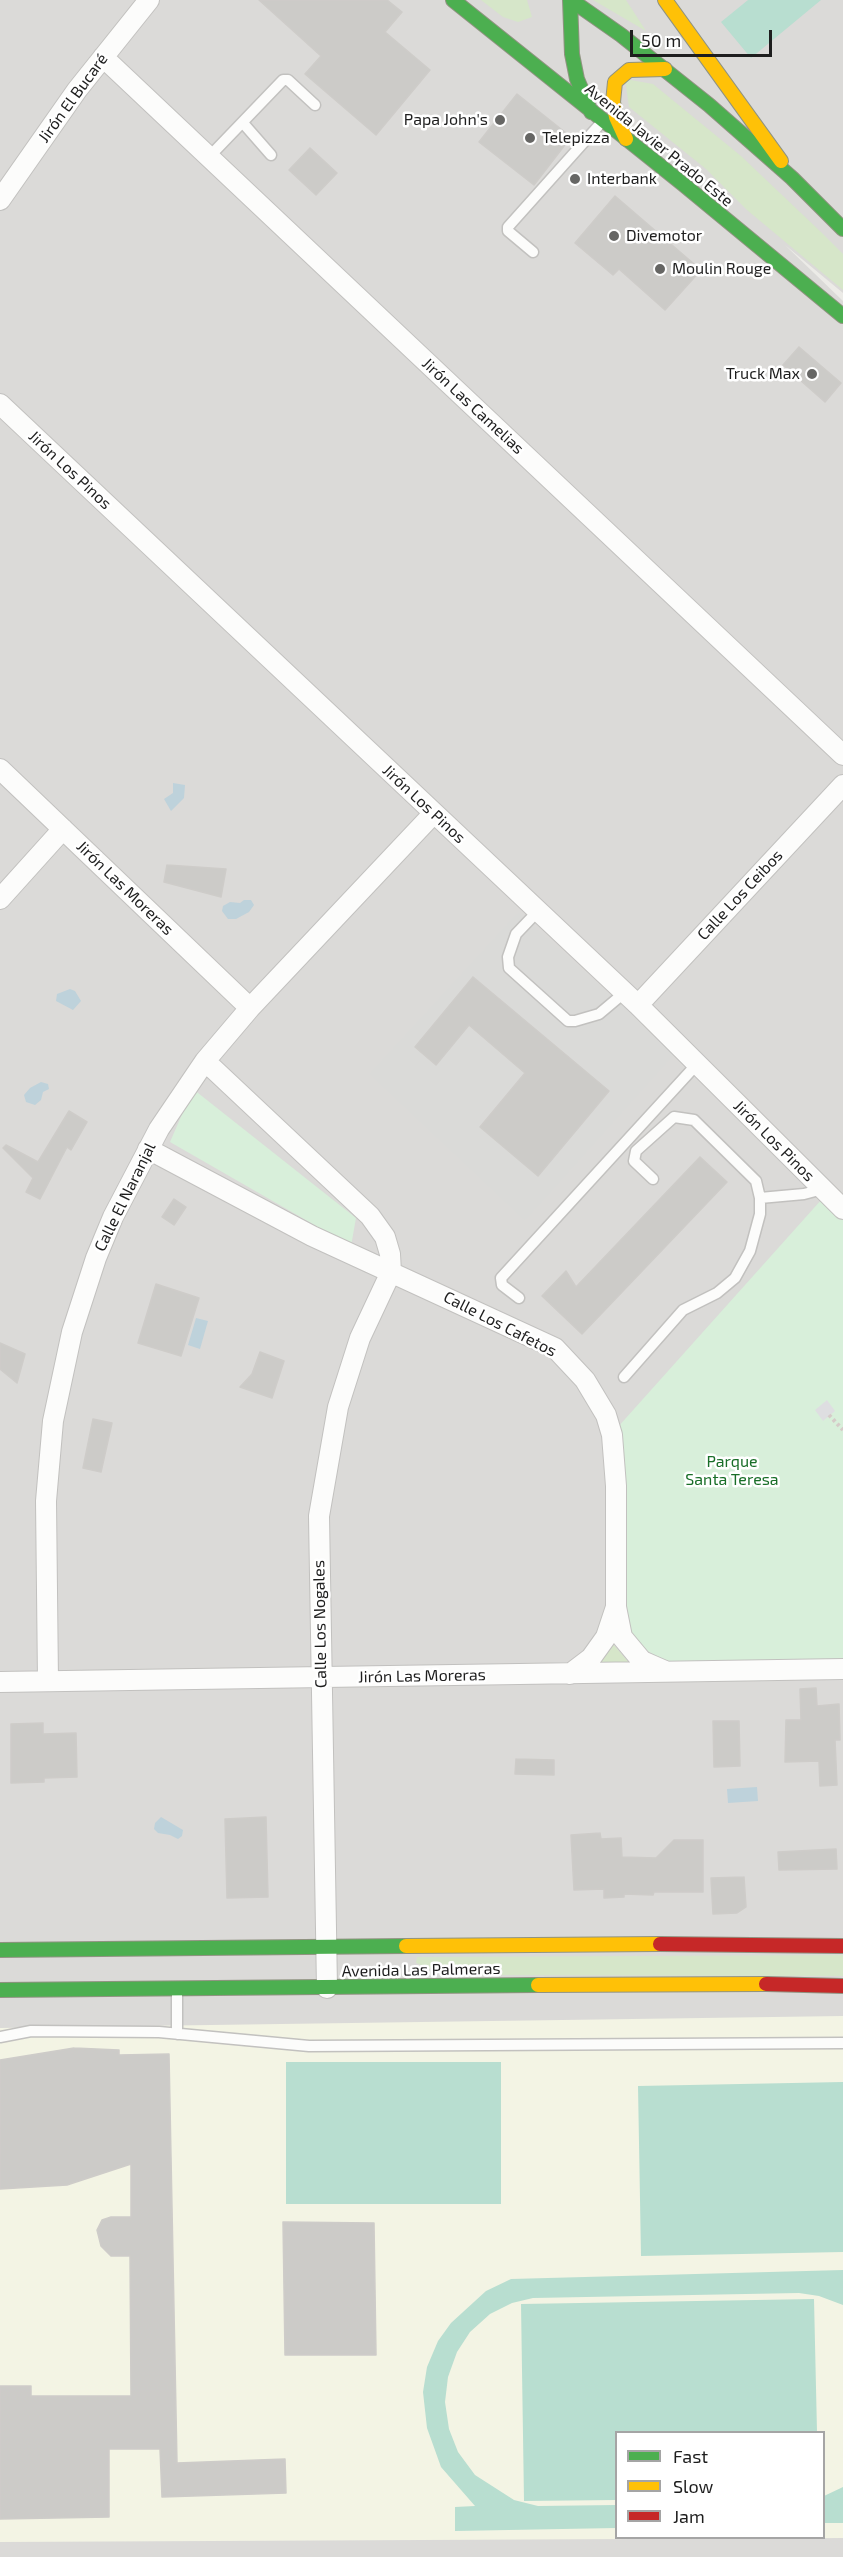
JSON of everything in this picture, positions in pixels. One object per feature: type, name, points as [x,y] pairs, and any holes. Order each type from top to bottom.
[{"type":"main road","name":"Avenida Javier Prado Este","points":[[453,0],[683,184],[843,316]]},
{"type":"main road","points":[[571,0],[572,54],[577,79],[591,112]]},
{"type":"main road","points":[[571,0],[665,69],[792,178],[843,228]]},
{"type":"main road","points":[[665,0],[759,128],[792,178]]},
{"type":"main road","points":[[626,140],[616,117],[613,102],[615,82],[629,70],[665,69]]},
{"type":"main road","points":[[412,1944],[408,1954],[410,1969],[420,1981],[429,1985]]},
{"type":"main road","name":"Avenida Las Palmeras","points":[[0,1950],[412,1944],[817,1944],[843,1946]]},
{"type":"main road","points":[[263,1946],[278,1966],[276,1981],[269,1988]]},
{"type":"main road","name":"Avenida Las Palmeras","points":[[0,1990],[327,1988],[429,1985],[815,1984],[843,1986]]},
{"type":"street","name":"Jirón El Bucaré","points":[[0,200],[103,57],[149,0]]},
{"type":"street","name":"Jirón Las Camelias","points":[[103,57],[843,755]]},
{"type":"street","name":"Jirón Los Pinos","points":[[0,404],[631,999],[843,1209]]},
{"type":"street","name":"Jirón Las Moreras","points":[[0,769],[250,1008]]},
{"type":"street","name":"Calle Los Ceibos","points":[[631,999],[843,785]]},
{"type":"street","name":"Calle El Naranjal","points":[[48,1681],[45,1501],[53,1420],[61,1376],[75,1323],[96,1258],[113,1217],[147,1149],[171,1109],[205,1061],[250,1008],[434,813]]},
{"type":"street","points":[[0,899],[63,829]]},
{"type":"street","points":[[205,1061],[370,1216],[385,1237],[391,1272]]},
{"type":"street","name":"Calle Los Cafetos","points":[[147,1149],[312,1236],[555,1348],[585,1380],[606,1415],[612,1435],[616,1486],[616,1607],[622,1637],[642,1661],[670,1673]]},
{"type":"street","name":"Calle Los Nogales","points":[[327,1988],[319,1516],[338,1407],[360,1338],[391,1272]]},
{"type":"street","name":"Calle Los Cafetos","points":[[570,1674],[591,1658],[606,1637],[616,1607]]},
{"type":"street","name":"Jirón Las Moreras","points":[[0,1682],[843,1669]]},
{"type":"lane","points":[[209,157],[283,80],[288,80],[315,105]]},
{"type":"lane","points":[[533,252],[508,231],[508,227],[603,121]]},
{"type":"lane","points":[[243,123],[271,155]]},
{"type":"lane","points":[[538,911],[516,934],[508,957],[509,968],[568,1020],[574,1021],[599,1014],[631,999]]},
{"type":"lane","points":[[519,1298],[502,1285],[501,1278],[697,1064]]},
{"type":"lane","points":[[624,1377],[683,1310],[717,1293],[735,1278],[753,1242],[760,1214],[760,1198],[756,1181],[694,1120],[674,1117],[636,1151],[633,1161],[653,1179]]},
{"type":"lane","points":[[760,1198],[804,1194],[823,1189]]},
{"type":"lane","points":[[177,1989],[177,2034]]},
{"type":"lane","points":[[0,2037],[31,2031],[159,2032],[309,2046],[843,2043]]},
{"type":"path","points":[[829,1415],[843,1430]]},
{"type":"shaded area","points":[[0,0],[843,0],[843,293],[785,245],[843,301],[843,2557],[0,2557]]},
{"type":"shaded area","points":[[518,913],[675,1053],[525,1220],[370,1074]]},
{"type":"shaded area","points":[[827,1400],[835,1411],[823,1421],[815,1410]]},
{"type":"shaded area","points":[[843,2016],[843,2538],[825,2538],[825,2431],[615,2431],[615,2539],[632,2539],[0,2542],[0,2028]]},
{"type":"green space","points":[[481,0],[527,0],[532,17],[518,22],[503,17]]},
{"type":"green space","points":[[593,0],[626,0],[646,31]]},
{"type":"green space","points":[[748,0],[821,0],[751,58],[721,22]]},
{"type":"green space","points":[[625,79],[653,84],[741,156],[822,233],[843,254],[843,290],[747,210],[706,169],[629,107]]},
{"type":"green space","points":[[193,1089],[356,1218],[351,1246],[170,1142]]},
{"type":"green space","name":"Parque Santa Teresa","points":[[822,1199],[843,1218],[843,1664],[688,1667],[660,1658],[646,1650],[627,1626],[617,1428]]},
{"type":"green space","points":[[613,1644],[631,1665],[595,1665]]},
{"type":"green space","points":[[843,1955],[843,1976],[453,1975],[441,1969],[430,1969],[416,1963],[417,1957]]},
{"type":"green space","points":[[286,2062],[501,2062],[501,2204],[286,2204]]},
{"type":"green space","points":[[843,2082],[843,2252],[641,2256],[638,2086]]},
{"type":"green space","points":[[843,2270],[843,2305],[819,2296],[799,2293],[533,2298],[512,2303],[490,2314],[470,2332],[457,2352],[448,2377],[445,2402],[449,2429],[458,2452],[475,2475],[514,2500],[538,2506],[615,2505],[615,2528],[455,2531],[455,2507],[475,2506],[441,2467],[427,2428],[423,2392],[427,2367],[438,2341],[451,2323],[486,2291],[511,2279]]},
{"type":"green space","points":[[814,2299],[817,2431],[615,2431],[615,2500],[524,2501],[521,2304]]},
{"type":"green space","points":[[843,2487],[843,2523],[825,2523],[825,2496]]},
{"type":"water","points":[[173,783],[185,785],[184,798],[171,811],[164,799],[173,793]]},
{"type":"water","points":[[244,900],[251,900],[254,905],[249,912],[236,919],[228,919],[222,911],[223,906],[230,902],[240,903]]},
{"type":"water","points":[[70,989],[75,991],[81,1001],[73,1010],[56,1001],[57,994]]},
{"type":"water","points":[[41,1082],[48,1084],[49,1089],[43,1092],[41,1100],[35,1105],[26,1102],[24,1095],[30,1088]]},
{"type":"water","points":[[196,1318],[208,1321],[200,1349],[188,1345]]},
{"type":"water","points":[[757,1787],[758,1801],[728,1803],[727,1789]]},
{"type":"water","points":[[161,1817],[183,1830],[182,1836],[178,1839],[158,1833],[154,1829],[155,1823]]},
{"type":"building","points":[[259,0],[387,0],[402,12],[385,32],[430,70],[376,135],[305,74],[321,56]]},
{"type":"building","points":[[517,94],[571,137],[534,185],[479,142]]},
{"type":"building","points":[[310,148],[337,173],[316,195],[289,170]]},
{"type":"building","points":[[615,196],[701,270],[665,310],[619,269],[613,275],[575,243]]},
{"type":"building","name":"Truck Max","points":[[799,347],[841,383],[825,402],[783,365]]},
{"type":"building","points":[[167,865],[226,869],[221,897],[164,882]]},
{"type":"building","points":[[473,977],[609,1091],[538,1176],[480,1127],[525,1073],[469,1025],[436,1065],[415,1047]]},
{"type":"building","points":[[69,1111],[87,1122],[71,1150],[67,1147],[40,1199],[26,1192],[33,1178],[3,1148],[6,1145],[38,1162]]},
{"type":"building","points":[[700,1157],[727,1182],[582,1334],[542,1296],[566,1271],[576,1287]]},
{"type":"building","points":[[174,1199],[186,1207],[174,1225],[162,1217]]},
{"type":"building","points":[[156,1284],[199,1298],[181,1356],[138,1343]]},
{"type":"building","points":[[0,1343],[25,1354],[17,1383],[0,1369]]},
{"type":"building","points":[[260,1352],[284,1361],[272,1398],[240,1387],[252,1374]]},
{"type":"building","points":[[93,1419],[112,1423],[101,1472],[83,1468]]},
{"type":"building","points":[[816,1688],[817,1706],[839,1704],[840,1740],[835,1740],[837,1785],[820,1786],[819,1761],[785,1762],[786,1720],[801,1720],[800,1689]]},
{"type":"building","points":[[713,1721],[739,1721],[740,1766],[714,1767]]},
{"type":"building","points":[[43,1723],[43,1734],[76,1733],[77,1777],[44,1778],[44,1782],[11,1783],[11,1724]]},
{"type":"building","points":[[516,1759],[554,1760],[554,1775],[515,1774]]},
{"type":"building","points":[[266,1817],[268,1897],[227,1898],[225,1819]]},
{"type":"building","points":[[600,1833],[601,1839],[621,1838],[622,1857],[656,1858],[674,1840],[703,1840],[703,1892],[654,1892],[653,1895],[624,1894],[624,1897],[604,1898],[604,1889],[574,1890],[571,1835]]},
{"type":"building","points":[[836,1849],[837,1869],[779,1870],[778,1852]]},
{"type":"building","points":[[744,1877],[746,1907],[737,1913],[713,1914],[711,1878]]},
{"type":"building","points":[[74,2048],[119,2050],[119,2055],[169,2054],[177,2463],[285,2459],[286,2493],[162,2497],[160,2449],[109,2449],[109,2517],[0,2519],[0,2386],[31,2386],[31,2396],[131,2396],[130,2256],[111,2256],[101,2246],[97,2230],[102,2220],[111,2217],[131,2217],[131,2164],[67,2185],[0,2189],[0,2060]]},
{"type":"building","points":[[283,2222],[374,2223],[376,2355],[285,2355]]},
{"type":"traffic: fast","points":[[453,0],[683,184],[843,316]]},
{"type":"traffic: fast","points":[[570,0],[572,54],[577,79],[591,112]]},
{"type":"traffic: fast","points":[[571,0],[621,35],[709,105],[792,178],[843,229]]},
{"type":"traffic: fast","points":[[0,1950],[406,1946]]},
{"type":"traffic: fast","points":[[0,1990],[538,1985]]},
{"type":"traffic: slow","points":[[665,0],[781,161]]},
{"type":"traffic: slow","points":[[626,139],[616,117],[613,102],[615,82],[629,70],[665,69]]},
{"type":"traffic: slow","points":[[406,1946],[660,1944]]},
{"type":"traffic: slow","points":[[538,1985],[766,1984]]},
{"type":"traffic: jam","points":[[660,1944],[843,1946]]},
{"type":"traffic: jam","points":[[766,1984],[843,1986]]},
{"type":"place","name":"Papa John's","points":[[500,120]]},
{"type":"place","name":"Telepizza","points":[[530,138]]},
{"type":"place","name":"Interbank","points":[[575,179]]},
{"type":"place","name":"Divemotor","points":[[614,236]]},
{"type":"place","name":"Moulin Rouge","points":[[660,269]]},
{"type":"place","name":"Truck Max","points":[[812,374]]}]
